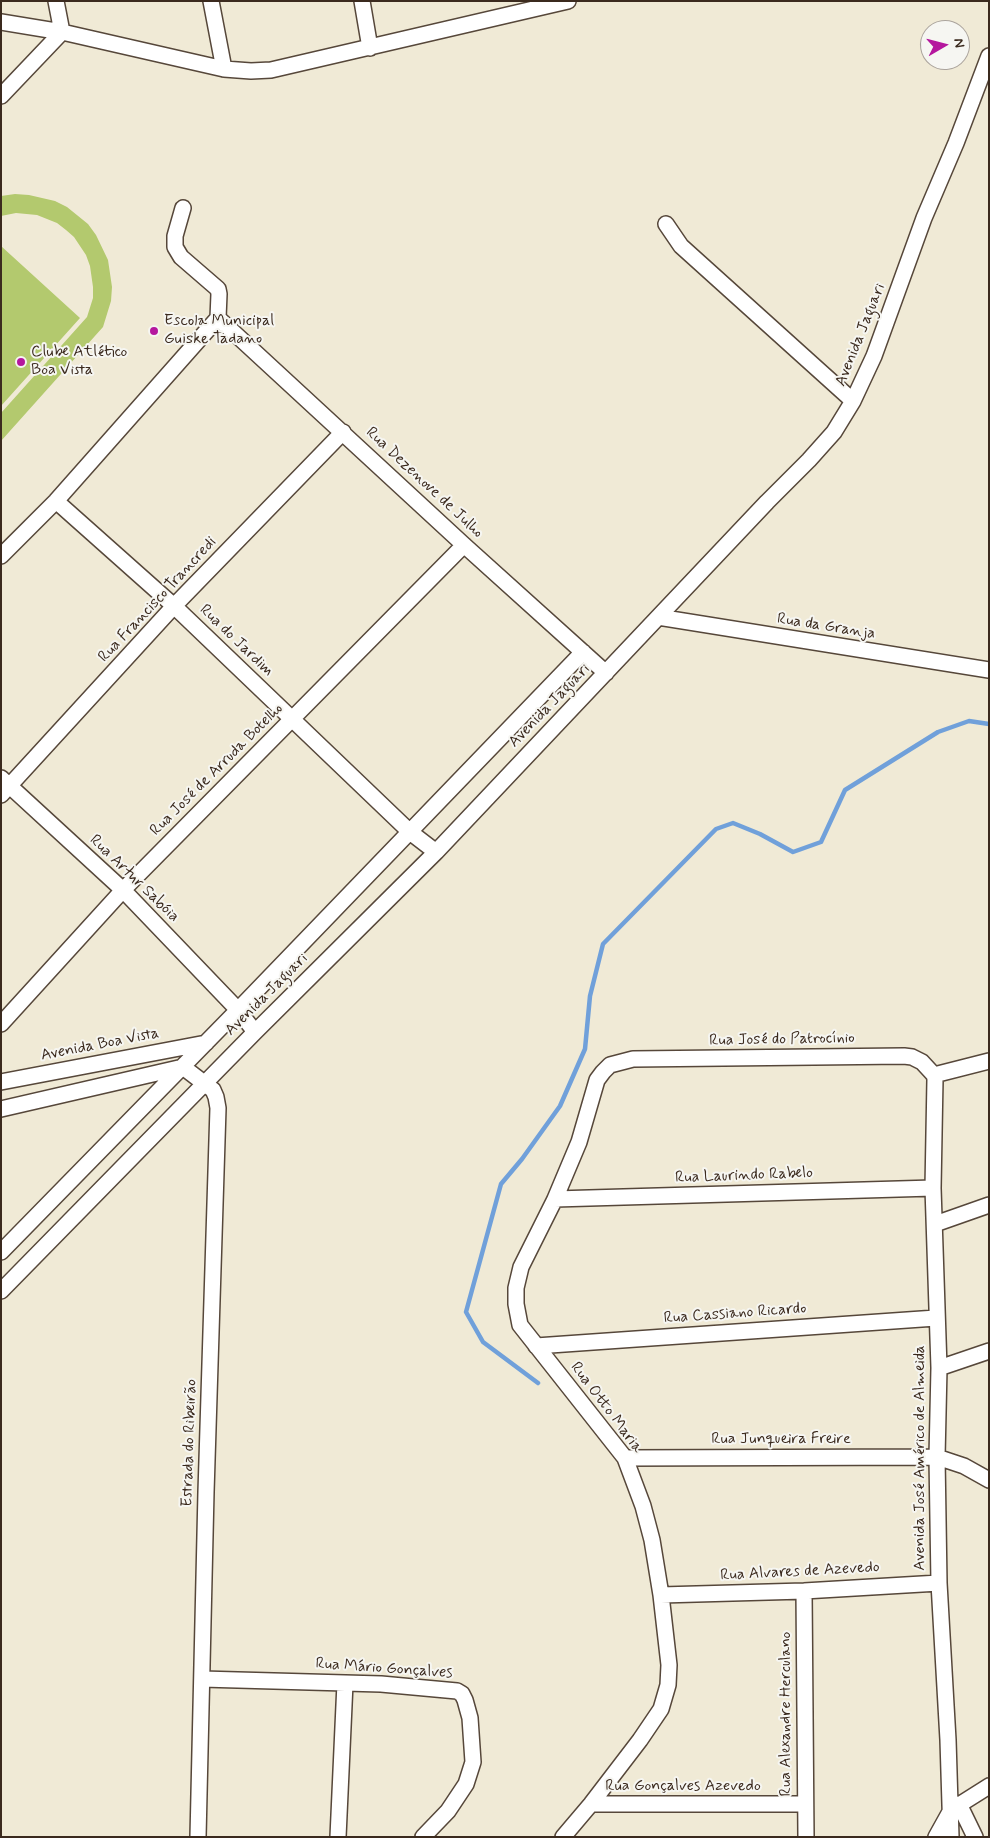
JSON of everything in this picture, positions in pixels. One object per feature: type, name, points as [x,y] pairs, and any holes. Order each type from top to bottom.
[{"type":"street","points":[[56,1],[62,32]]},
{"type":"street","points":[[211,1],[224,69]]},
{"type":"street","points":[[362,1],[370,48]]},
{"type":"street","points":[[1,22],[62,32],[224,69],[251,72],[271,70],[370,48],[568,1]]},
{"type":"street","points":[[1,96],[62,32]]},
{"type":"street","name":"Avenida Jaguari","points":[[1,1291],[255,1032],[436,852],[834,432],[853,401],[874,356],[924,218],[956,143],[989,56]]},
{"type":"street","points":[[1,556],[56,501],[218,318],[218,289],[181,257],[175,246],[175,236],[183,208]]},
{"type":"street","points":[[666,224],[681,246],[853,401]]},
{"type":"street","name":"Rua Dezenove de Julho","points":[[218,318],[464,546],[606,673]]},
{"type":"street","name":"Rua Francisco Trancredi","points":[[4,786],[174,606],[343,432]]},
{"type":"street","name":"Rua do Jardim","points":[[56,501],[174,606],[410,832],[436,852]]},
{"type":"street","name":"Rua José de Arruda Botelho","points":[[1,1024],[123,890],[464,546]]},
{"type":"street","name":"Rua da Granja","points":[[658,617],[989,670]]},
{"type":"street","name":"Avenida Jaguari","points":[[1,1252],[183,1067],[583,652]]},
{"type":"street","name":"Rua Artur Sabóia","points":[[4,786],[123,890],[238,1010],[255,1032]]},
{"type":"street","name":"Avenida Boa Vista","points":[[1,1082],[206,1043]]},
{"type":"street","name":"Rua José do Patrocínio","points":[[620,1062],[633,1059],[904,1056],[912,1057],[922,1062],[935,1077]]},
{"type":"street","points":[[935,1077],[989,1061]]},
{"type":"street","name":"Rua Otto Maria","points":[[563,1837],[592,1804],[640,1740],[661,1709],[668,1684],[669,1665],[661,1595],[652,1540],[643,1506],[625,1458],[520,1324],[516,1304],[516,1288],[521,1267],[556,1199],[579,1142],[597,1080],[610,1066],[620,1062]]},
{"type":"street","points":[[1,1109],[183,1067]]},
{"type":"street","name":"Estrada do Ribeirão","points":[[183,1067],[213,1090],[218,1108],[198,1837]]},
{"type":"street","name":"Avenida José Américo de Almeida","points":[[935,1077],[933,1188],[939,1368],[937,1457],[940,1583],[955,1807],[951,1837]]},
{"type":"street","name":"Rua Laurindo Rabelo","points":[[556,1199],[933,1188]]},
{"type":"street","points":[[935,1224],[989,1205]]},
{"type":"street","name":"Rua Cassiano Ricardo","points":[[536,1346],[936,1318]]},
{"type":"street","points":[[939,1368],[989,1351]]},
{"type":"street","name":"Rua Junqueira Freire","points":[[625,1458],[937,1457],[964,1466],[989,1480]]},
{"type":"street","name":"Rua Alvares de Azevedo","points":[[661,1595],[804,1591],[940,1583]]},
{"type":"street","name":"Rua Alexandre Herculano","points":[[804,1591],[806,1837]]},
{"type":"street","name":"Rua Mário Gonçalves","points":[[202,1678],[381,1684],[457,1690],[465,1700],[470,1718],[473,1762],[466,1784],[448,1811],[423,1837]]},
{"type":"street","points":[[338,1837],[345,1683]]},
{"type":"street","points":[[936,1837],[955,1807],[989,1786]]},
{"type":"street","name":"Rua Gonçalves Azevedo","points":[[592,1804],[805,1804]]},
{"type":"street","points":[[955,1807],[975,1837]]},
{"type":"green space","points":[[15,194],[55,201],[67,207],[88,224],[96,235],[108,260],[112,287],[111,301],[103,327],[1,441],[1,413],[87,317],[93,298],[90,266],[86,255],[74,237],[57,223],[37,215],[16,213],[1,216],[1,196]]},
{"type":"green space","name":"Clube Atlético Boa Vista","points":[[1,246],[80,318],[1,406]]},
{"type":"waterway","points":[[538,1383],[483,1342],[466,1312],[501,1184],[522,1159],[560,1106],[585,1049],[590,996],[603,944],[716,829],[733,823],[760,834],[793,852],[821,842],[845,790],[938,732],[969,721],[989,724]]},
{"type":"place","name":"Escola Municipal Guiske Tadano","points":[[154,331]]},
{"type":"place","name":"Clube Atlético Boa Vista","points":[[21,362]]}]
